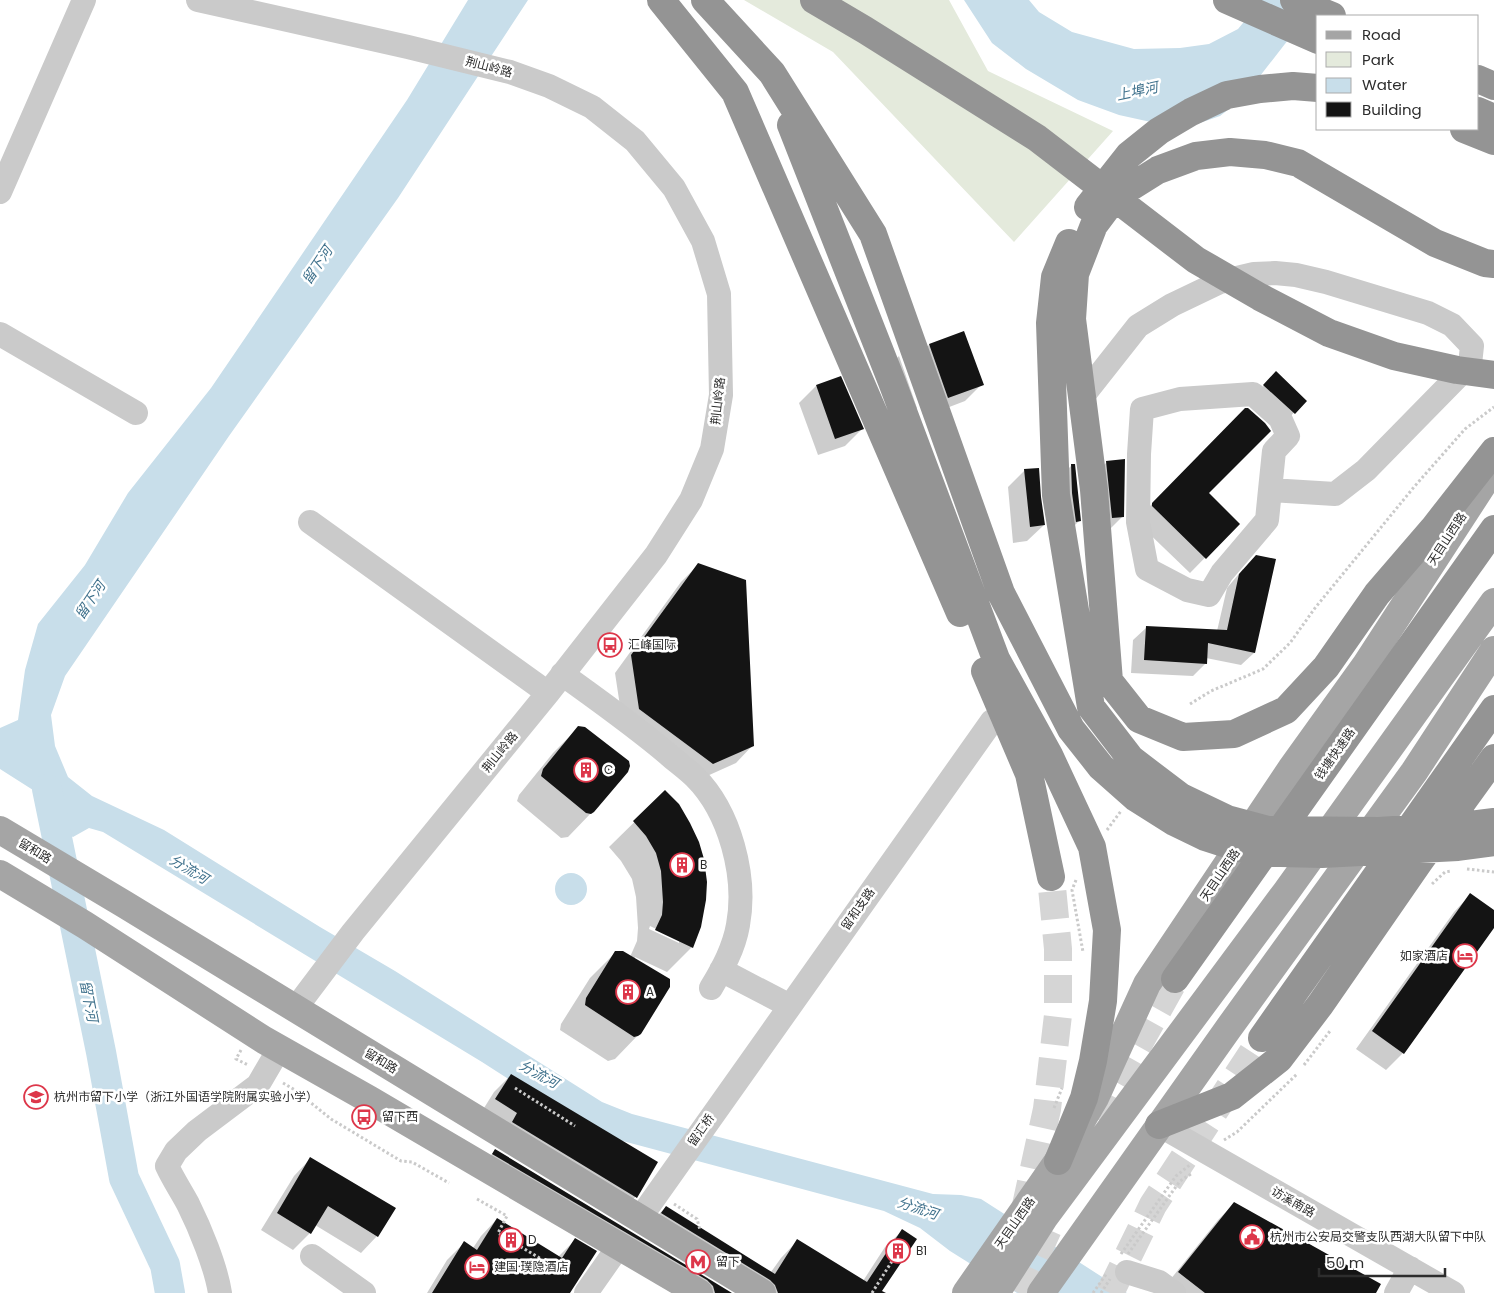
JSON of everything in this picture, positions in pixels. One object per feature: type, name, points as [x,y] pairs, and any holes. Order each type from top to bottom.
[{"type":"highway","points":[[661,0],[736,92],[831,231]]},
{"type":"highway","points":[[705,0],[770,71],[873,234],[1001,593],[1072,729],[1101,767],[1136,798],[1182,826],[1205,837],[1239,848],[1281,853],[1322,854],[1458,847],[1494,842]]},
{"type":"highway","points":[[814,0],[1038,138],[1196,260],[1260,297],[1329,333],[1394,356],[1457,370],[1494,375]]},
{"type":"highway","points":[[1227,0],[1316,39]]},
{"type":"highway","points":[[1294,0],[1330,15]]},
{"type":"highway","points":[[770,71],[831,231],[892,382],[996,658],[1049,755],[1092,847],[1107,930],[1103,1001],[1084,1098],[1058,1161]]},
{"type":"highway","points":[[1479,79],[1494,86]]},
{"type":"highway","points":[[1316,88],[1293,86],[1227,95],[1191,112],[1159,131],[1129,155],[1079,219],[1055,277],[1050,323],[1056,495],[1091,707],[1131,759],[1181,797],[1227,819],[1268,830],[1305,831],[1380,831],[1494,822]]},
{"type":"highway","points":[[736,92],[1029,774],[1051,877]]},
{"type":"highway","points":[[1479,111],[1494,118]]},
{"type":"highway","points":[[1466,130],[1494,141]]},
{"type":"highway","points":[[1494,264],[1485,263],[1435,243],[1298,163],[1265,155],[1230,152],[1196,156],[1158,170],[1115,197],[1094,225],[1075,274],[1072,320],[1094,490],[1109,681],[1139,719],[1183,737],[1234,734],[1286,710],[1326,667],[1377,594],[1494,451]]},
{"type":"highway","name":"钱塘快速路","points":[[1175,979],[1494,529]]},
{"type":"highway","points":[[1262,1038],[1494,709]]},
{"type":"highway","points":[[1159,1125],[1232,1096],[1280,1059],[1320,1006],[1494,758]]},
{"type":"main road","name":"天目山西路","points":[[1034,1213],[1058,1161],[1095,1098],[1147,984],[1291,769],[1365,666],[1494,468]]},
{"type":"main road","name":"天目山西路","points":[[984,1288],[1034,1213],[1281,900],[1494,602]]},
{"type":"main road","points":[[1041,1293],[1159,1125],[1414,772],[1489,658]]},
{"type":"main road","name":"留和路","points":[[0,830],[762,1293]]},
{"type":"main road","points":[[0,874],[85,925],[279,1049],[370,1100],[699,1293]]},
{"type":"street","points":[[0,192],[84,0]]},
{"type":"street","name":"荆山岭路","points":[[198,0],[510,72],[549,86],[592,107],[635,141],[674,188],[703,241],[719,294],[721,395],[712,449],[691,500],[656,555],[548,693],[353,932],[295,1008]]},
{"type":"street","points":[[1082,397],[1138,326],[1172,305],[1220,282],[1254,274],[1296,275],[1326,282],[1428,313],[1452,325],[1472,346],[1470,364],[1366,470],[1335,494],[1270,490]]},
{"type":"street","points":[[0,334],[136,413]]},
{"type":"street","points":[[1253,394],[1280,418],[1288,436],[1274,451],[1270,490],[1267,520],[1222,573],[1209,595],[1187,590],[1147,569],[1138,522],[1138,454],[1142,409],[1180,399],[1253,394]]},
{"type":"street","points":[[310,522],[548,693]]},
{"type":"street","points":[[562,674],[637,728],[694,777],[709,794],[725,821],[734,849],[740,886],[738,925],[730,954],[716,979],[790,1006]]},
{"type":"street","name":"留和支路","points":[[724,1098],[992,721]]},
{"type":"street","points":[[220,1293],[218,1278],[188,1204],[167,1166],[176,1150],[197,1131],[258,1085],[279,1049]]},
{"type":"street","name":"留汇桥","points":[[640,1218],[724,1098]]},
{"type":"street","name":"访溪南路","points":[[1159,1125],[1454,1293]]},
{"type":"street","points":[[586,1293],[619,1246]]},
{"type":"street","points":[[312,1256],[364,1293]]},
{"type":"street","points":[[1396,1293],[1410,1268]]},
{"type":"street","points":[[1118,1272],[1159,1282],[1174,1293]]},
{"type":"path","points":[[1190,704],[1211,691],[1263,669],[1290,644],[1315,608],[1414,487],[1466,428],[1494,407]]},
{"type":"path","points":[[1078,875],[1072,890],[1083,955]]},
{"type":"path","points":[[279,1081],[295,1090],[331,1119],[401,1161],[412,1162],[449,1183]]},
{"type":"path","points":[[1056,1104],[1064,1086]]},
{"type":"path","points":[[514,1088],[575,1126]]},
{"type":"path","points":[[1141,1236],[1180,1180],[1191,1174]]},
{"type":"path","points":[[477,1198],[507,1216],[498,1232],[566,1274]]},
{"type":"path","points":[[872,1293],[904,1242]]},
{"type":"path","points":[[1093,1293],[1118,1272]]},
{"type":"green space","points":[[744,0],[949,0],[988,71],[1113,131],[1014,242],[833,52]]},
{"type":"water","name":"分流河","points":[[468,0],[528,0],[398,198],[229,436],[65,676],[51,715],[55,746],[68,777],[92,796],[164,830],[320,927],[395,971],[602,1102],[632,1114],[933,1194],[961,1195],[981,1199],[1127,1293],[1017,1293],[950,1251],[920,1228],[884,1211],[604,1136],[567,1117],[482,1062],[103,832],[89,828],[73,837],[44,823],[33,790],[0,769],[0,728],[18,720],[25,670],[38,624],[85,565],[128,493],[211,388],[407,100]]},
{"type":"water","name":"上埠河","points":[[964,0],[1029,0],[1039,12],[1072,32],[1134,49],[1180,48],[1209,44],[1238,29],[1262,0],[1319,0],[1243,98],[1220,116],[1194,125],[1169,126],[1119,115],[1078,100],[1026,69],[992,43]]},
{"type":"water","points":[[571,873],[577,874],[582,878],[586,883],[586,895],[582,900],[577,904],[571,905],[565,904],[560,900],[556,895],[555,889],[556,883],[560,878],[565,874]]},
{"type":"building","points":[[964,331],[984,385],[948,398],[929,344]]},
{"type":"building","points":[[1276,371],[1307,401],[1295,414],[1263,385]]},
{"type":"building","points":[[841,376],[864,429],[835,439],[816,385]]},
{"type":"building","points":[[1245,408],[1248,408],[1265,423],[1271,431],[1209,493],[1240,524],[1206,559],[1152,506],[1152,503]]},
{"type":"building","points":[[1125,459],[1124,517],[1112,518],[1106,461]]},
{"type":"building","points":[[1071,464],[1075,464],[1081,521],[1076,522],[1072,493]]},
{"type":"building","points":[[1039,468],[1045,525],[1030,527],[1024,469]]},
{"type":"building","points":[[1256,555],[1276,559],[1255,653],[1208,643],[1207,664],[1144,660],[1146,626],[1227,630],[1239,574]]},
{"type":"building","points":[[698,563],[746,580],[754,746],[713,764],[639,709],[631,655]]},
{"type":"building","name":"C","points":[[578,726],[585,727],[629,761],[630,766],[628,772],[591,814],[586,813],[541,776],[543,769]]},
{"type":"building","name":"B","points":[[665,790],[679,804],[690,823],[699,842],[704,859],[707,882],[706,900],[701,927],[693,948],[655,930],[662,915],[661,871],[656,853],[646,836],[633,821]]},
{"type":"building","points":[[1470,893],[1494,910],[1494,928],[1404,1054],[1372,1031]]},
{"type":"building","name":"A","points":[[615,951],[623,951],[670,979],[670,987],[641,1034],[634,1037],[585,1005],[586,998]]},
{"type":"building","points":[[511,1074],[658,1162],[637,1198],[512,1122],[517,1113],[495,1099]]},
{"type":"building","points":[[495,1149],[732,1293],[715,1293],[713,1286],[707,1280],[492,1154]]},
{"type":"building","points":[[310,1157],[396,1208],[378,1237],[328,1206],[311,1234],[277,1213]]},
{"type":"building","name":"杭州市公安局交警支队西湖大队留下中队","points":[[1234,1202],[1381,1284],[1376,1293],[1205,1293],[1178,1272]]},
{"type":"building","points":[[666,1206],[775,1274],[797,1239],[867,1282],[902,1229],[917,1239],[882,1291],[886,1293],[778,1293],[775,1285],[770,1280],[661,1213]]},
{"type":"building","points":[[497,1218],[562,1258],[575,1238],[597,1251],[570,1293],[432,1293],[464,1241],[477,1250]]},
{"type":"waterway","name":"留下河","points":[[47,789],[101,1052],[124,1178],[165,1265],[170,1293]]},
{"type":"tunnel","points":[[1025,1210],[1047,1109],[1058,1015],[1058,949],[1051,877]]},
{"type":"tunnel","points":[[1080,1158],[1114,1088],[1175,979]]},
{"type":"tunnel","points":[[1110,1293],[1153,1205],[1262,1038]]},
{"type":"tunnel","points":[[1019,1293],[1051,1222]]},
{"type":"place","name":"汇峰国际","points":[[610,645]]},
{"type":"place","name":"C","points":[[586,770]]},
{"type":"place","name":"B","points":[[682,865]]},
{"type":"place","name":"如家酒店","points":[[1465,956]]},
{"type":"place","name":"A","points":[[628,992]]},
{"type":"place","name":"杭州市留下小学（浙江外国语学院附属实验小学）","points":[[36,1097]]},
{"type":"place","name":"留下西","points":[[364,1117]]},
{"type":"place","name":"杭州市公安局交警支队西湖大队留下中队","points":[[1252,1237]]},
{"type":"place","name":"D","points":[[511,1240]]},
{"type":"place","name":"B1","points":[[898,1251]]},
{"type":"place","name":"留下","points":[[698,1262]]},
{"type":"place","name":"建国·璞隐酒店","points":[[477,1267]]}]
